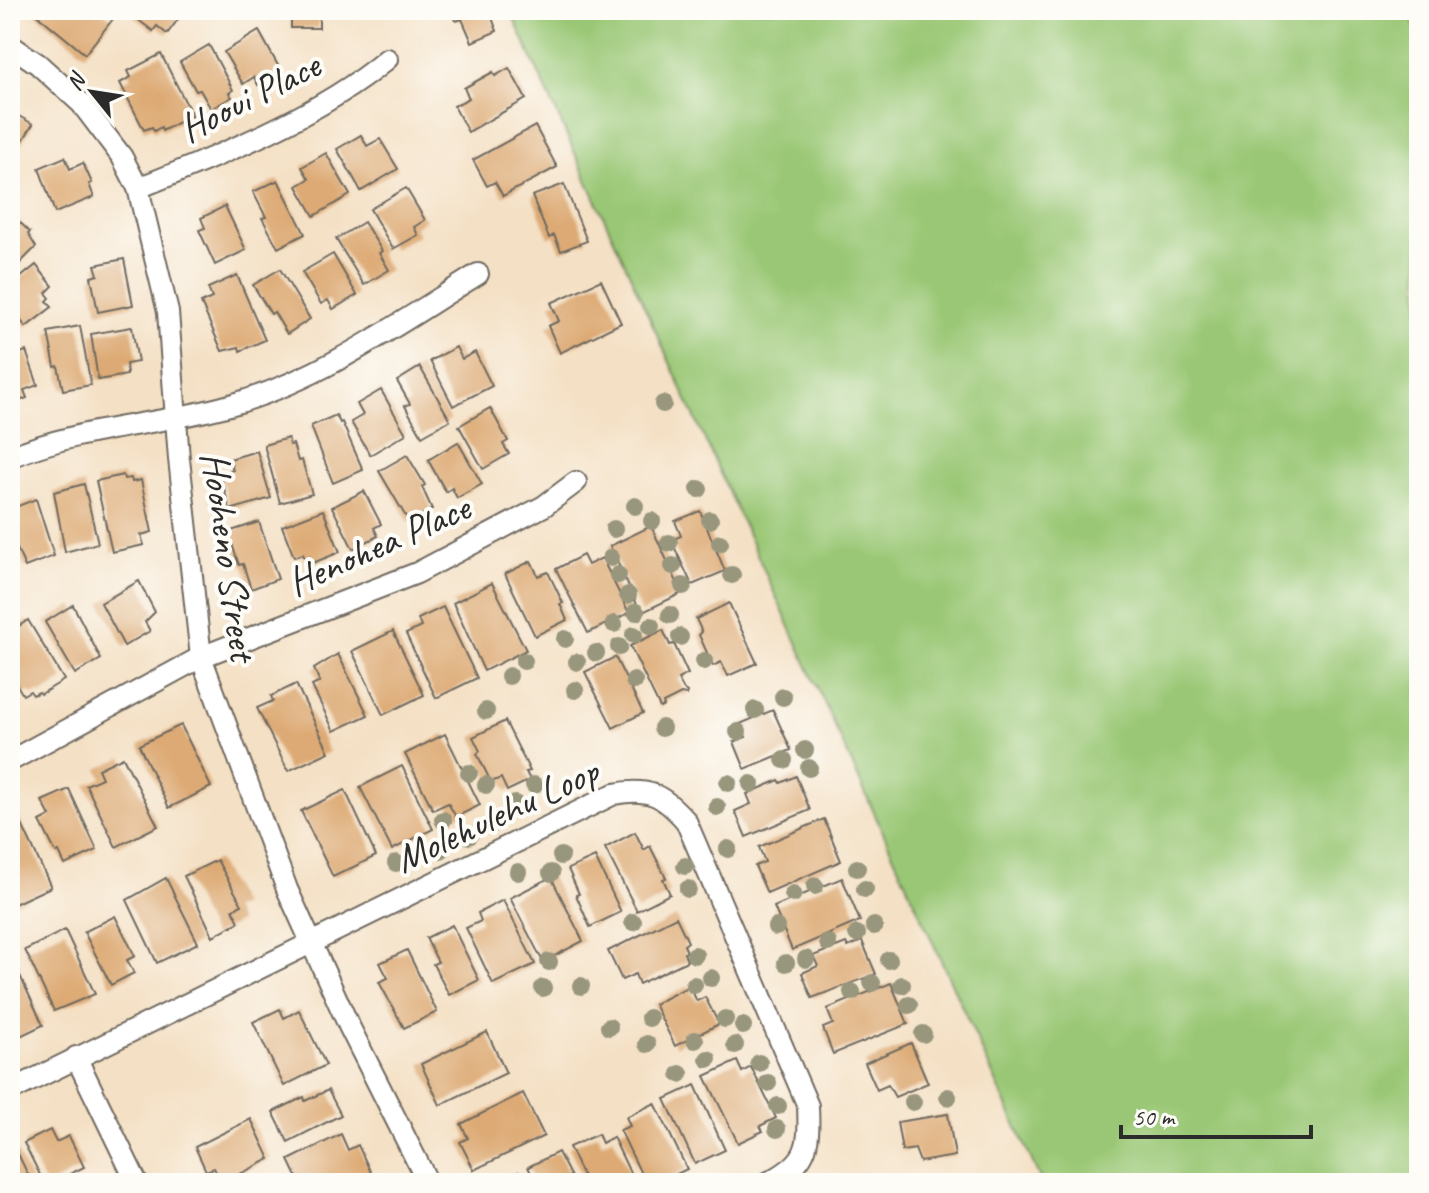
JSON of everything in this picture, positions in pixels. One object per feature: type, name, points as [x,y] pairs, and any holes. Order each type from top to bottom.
[{"type":"street","name":"Hooheno Street","points":[[10,45],[38,64],[81,103],[122,157],[138,188],[168,312],[201,657],[287,889],[349,1026],[428,1183]]},
{"type":"street","name":"Hooui Place","points":[[138,188],[209,160],[303,113],[368,75],[387,59]]},
{"type":"street","points":[[10,457],[46,442],[230,405],[294,383],[478,274]]},
{"type":"street","name":"Henohea Place","points":[[10,761],[201,657],[417,573],[544,506],[576,482]]},
{"type":"street","name":"Molehulehu Loop","points":[[10,1091],[614,794],[634,790],[655,794],[673,805],[686,821],[808,1106],[810,1139],[799,1162],[767,1183]]},
{"type":"street","points":[[76,1057],[137,1183]]},
{"type":"green space","points":[[510,10],[1409,10],[1419,39],[1419,1183],[1042,1183]]},
{"type":"building","points":[[37,10],[101,10],[113,19],[85,54],[35,13]]},
{"type":"building","points":[[129,10],[185,10],[167,34],[157,26],[153,31]]},
{"type":"building","points":[[291,10],[319,10],[319,28],[291,28]]},
{"type":"building","points":[[452,10],[489,10],[497,31],[472,42],[462,19],[456,21]]},
{"type":"building","points":[[259,31],[281,71],[258,85],[254,77],[243,84],[224,52]]},
{"type":"building","points":[[209,45],[233,90],[229,93],[232,97],[211,109],[200,90],[196,91],[180,62]]},
{"type":"building","points":[[161,54],[192,115],[162,131],[161,127],[154,131],[152,127],[144,130],[120,83],[131,77],[128,71]]},
{"type":"building","points":[[509,68],[526,99],[468,132],[454,106],[469,98],[464,88],[493,72],[495,76]]},
{"type":"building","points":[[10,111],[33,124],[16,152],[10,149]]},
{"type":"building","points":[[535,126],[557,167],[503,196],[495,182],[487,186],[473,160]]},
{"type":"building","points":[[361,135],[367,146],[380,139],[398,169],[361,191],[337,149]]},
{"type":"building","points":[[326,153],[350,195],[314,216],[297,186],[309,179],[302,167]]},
{"type":"building","points":[[65,157],[70,169],[83,163],[92,183],[89,184],[94,197],[55,213],[39,168]]},
{"type":"building","points":[[278,180],[305,234],[278,248],[253,192]]},
{"type":"building","points":[[564,184],[587,241],[561,251],[554,235],[549,238],[532,196]]},
{"type":"building","points":[[406,188],[425,220],[414,227],[418,235],[393,249],[370,209]]},
{"type":"building","points":[[225,206],[246,250],[215,265],[199,230],[205,228],[201,218]]},
{"type":"building","points":[[10,213],[30,232],[28,234],[36,247],[10,273]]},
{"type":"building","points":[[364,222],[382,251],[379,253],[389,270],[364,285],[336,239]]},
{"type":"building","points":[[333,254],[357,295],[333,309],[328,300],[321,304],[302,272]]},
{"type":"building","points":[[124,259],[133,305],[98,312],[91,277],[98,275],[95,265]]},
{"type":"building","points":[[36,265],[53,286],[46,293],[52,307],[26,327],[10,307],[10,286]]},
{"type":"building","points":[[280,269],[310,319],[287,334],[253,285]]},
{"type":"building","points":[[237,275],[265,340],[240,351],[239,347],[222,351],[201,303],[212,298],[208,288]]},
{"type":"building","points":[[601,280],[621,323],[560,353],[548,326],[559,321],[551,303]]},
{"type":"building","points":[[80,326],[91,385],[63,390],[48,332]]},
{"type":"building","points":[[132,327],[138,362],[126,364],[127,375],[98,380],[91,334]]},
{"type":"building","points":[[456,347],[462,359],[475,352],[492,386],[453,406],[430,361]]},
{"type":"building","points":[[26,351],[38,385],[24,390],[27,398],[10,405],[10,356]]},
{"type":"building","points":[[420,367],[450,420],[422,436],[405,406],[410,404],[397,381]]},
{"type":"building","points":[[381,390],[406,434],[370,455],[351,422],[363,415],[357,404]]},
{"type":"building","points":[[490,408],[508,441],[503,444],[509,454],[483,469],[459,426]]},
{"type":"building","points":[[336,415],[363,470],[333,483],[311,426]]},
{"type":"building","points":[[288,438],[298,461],[302,460],[312,494],[280,503],[264,445]]},
{"type":"building","points":[[458,442],[482,484],[457,498],[452,488],[446,492],[428,460]]},
{"type":"building","points":[[257,451],[271,498],[230,510],[220,474],[233,470],[230,459]]},
{"type":"building","points":[[407,455],[425,485],[422,487],[432,509],[409,522],[379,471]]},
{"type":"building","points":[[123,475],[124,479],[131,478],[132,482],[141,480],[152,532],[141,535],[144,545],[112,552],[96,481]]},
{"type":"building","points":[[84,484],[98,543],[65,552],[54,492]]},
{"type":"building","points":[[364,491],[381,524],[374,528],[378,536],[353,549],[332,507]]},
{"type":"building","points":[[36,499],[54,556],[25,567],[10,533],[10,522],[13,520],[10,509]]},
{"type":"building","points":[[323,510],[340,552],[313,563],[310,557],[305,559],[303,554],[294,557],[282,526]]},
{"type":"building","points":[[700,511],[725,571],[692,585],[671,540],[681,536],[675,521]]},
{"type":"building","points":[[259,522],[278,579],[251,589],[228,532]]},
{"type":"building","points":[[651,526],[682,593],[641,613],[610,546]]},
{"type":"building","points":[[583,555],[588,565],[602,558],[629,613],[588,633],[556,569]]},
{"type":"building","points":[[531,561],[538,576],[548,572],[563,603],[560,604],[567,620],[535,636],[505,574]]},
{"type":"building","points":[[139,581],[155,612],[145,622],[150,631],[124,646],[101,603]]},
{"type":"building","points":[[492,583],[526,650],[484,671],[453,603]]},
{"type":"building","points":[[729,603],[757,663],[728,676],[721,662],[713,666],[699,635],[702,632],[696,619]]},
{"type":"building","points":[[73,605],[101,659],[75,674],[45,622]]},
{"type":"building","points":[[443,607],[477,678],[436,698],[406,634],[421,627],[418,619]]},
{"type":"building","points":[[28,620],[64,680],[41,694],[33,695],[30,691],[23,695],[10,674],[10,632]]},
{"type":"building","points":[[663,630],[670,645],[674,644],[688,674],[678,679],[686,695],[681,694],[663,703],[664,706],[660,708],[630,646]]},
{"type":"building","points":[[393,631],[424,695],[383,715],[352,651]]},
{"type":"building","points":[[338,654],[368,715],[334,731],[312,686],[320,682],[314,669]]},
{"type":"building","points":[[615,657],[643,713],[613,728],[585,672]]},
{"type":"building","points":[[296,684],[329,752],[288,771],[257,708],[273,701],[271,696]]},
{"type":"building","points":[[773,710],[791,750],[745,769],[734,742],[746,737],[740,724]]},
{"type":"building","points":[[505,721],[530,771],[526,772],[530,780],[507,791],[501,778],[491,782],[477,754],[480,751],[473,737]]},
{"type":"building","points":[[181,725],[211,787],[169,808],[139,745]]},
{"type":"building","points":[[445,734],[480,805],[456,817],[448,803],[433,810],[405,754]]},
{"type":"building","points":[[123,757],[158,826],[116,847],[86,785],[102,778],[98,769]]},
{"type":"building","points":[[402,766],[433,829],[392,850],[360,787]]},
{"type":"building","points":[[796,776],[810,810],[746,837],[735,811],[751,804],[747,794]]},
{"type":"building","points":[[69,789],[97,850],[65,865],[40,821],[50,816],[42,801]]},
{"type":"building","points":[[345,790],[376,856],[333,877],[301,811]]},
{"type":"building","points":[[18,816],[51,887],[10,906],[10,820]]},
{"type":"building","points":[[824,819],[841,861],[767,893],[755,866],[765,862],[759,847]]},
{"type":"building","points":[[635,832],[644,850],[650,846],[666,878],[663,879],[670,894],[637,911],[605,848]]},
{"type":"building","points":[[595,857],[621,912],[590,927],[568,869]]},
{"type":"building","points":[[217,860],[242,905],[233,909],[239,922],[213,936],[184,876]]},
{"type":"building","points":[[551,877],[583,941],[543,962],[510,898]]},
{"type":"building","points":[[166,878],[198,943],[157,963],[127,900]]},
{"type":"building","points":[[842,878],[860,921],[792,950],[774,907]]},
{"type":"building","points":[[503,900],[535,964],[493,984],[466,928],[481,921],[478,913]]},
{"type":"building","points":[[115,916],[135,956],[127,960],[134,973],[111,985],[84,932]]},
{"type":"building","points":[[676,917],[688,942],[684,945],[687,961],[639,984],[635,974],[622,980],[608,951]]},
{"type":"building","points":[[452,925],[479,980],[449,995],[433,964],[438,962],[426,938]]},
{"type":"building","points":[[65,930],[95,994],[54,1011],[25,950]]},
{"type":"building","points":[[862,941],[876,974],[812,998],[802,973],[818,966],[813,956],[846,943],[848,947]]},
{"type":"building","points":[[407,950],[437,1012],[404,1028],[379,982],[388,978],[380,963]]},
{"type":"building","points":[[10,954],[43,1025],[10,1041]]},
{"type":"building","points":[[891,983],[908,1024],[833,1054],[823,1028],[833,1024],[827,1009]]},
{"type":"building","points":[[689,986],[697,1001],[705,997],[719,1024],[675,1046],[654,1004]]},
{"type":"building","points":[[280,1009],[284,1018],[299,1010],[326,1065],[284,1086],[253,1022]]},
{"type":"building","points":[[487,1032],[506,1073],[440,1105],[421,1064]]},
{"type":"building","points":[[911,1043],[928,1083],[895,1097],[888,1085],[877,1090],[865,1063]]},
{"type":"building","points":[[737,1061],[742,1072],[751,1067],[776,1118],[760,1126],[763,1131],[738,1143],[705,1076]]},
{"type":"building","points":[[695,1085],[725,1150],[695,1164],[665,1099]]},
{"type":"building","points":[[328,1090],[341,1115],[288,1142],[273,1112],[304,1097],[305,1101]]},
{"type":"building","points":[[523,1093],[544,1136],[474,1170],[460,1142],[468,1138],[461,1124]]},
{"type":"building","points":[[655,1103],[687,1169],[660,1182],[658,1178],[653,1180],[652,1176],[644,1180],[620,1130],[630,1126],[626,1117]]},
{"type":"building","points":[[948,1114],[955,1156],[920,1162],[915,1149],[902,1151],[897,1122]]},
{"type":"building","points":[[251,1119],[270,1159],[222,1183],[214,1168],[206,1171],[195,1147]]},
{"type":"building","points":[[50,1130],[56,1142],[69,1136],[84,1167],[52,1183],[44,1183],[24,1143]]},
{"type":"building","points":[[341,1134],[348,1150],[358,1145],[371,1173],[350,1183],[300,1183],[289,1160]]},
{"type":"building","points":[[598,1134],[602,1143],[613,1137],[635,1183],[586,1183],[569,1147]]},
{"type":"building","points":[[10,1137],[32,1183],[10,1183]]},
{"type":"building","points":[[558,1152],[574,1183],[536,1183],[528,1167]]},
{"type":"building","points":[[518,1172],[523,1183],[494,1183]]}]
